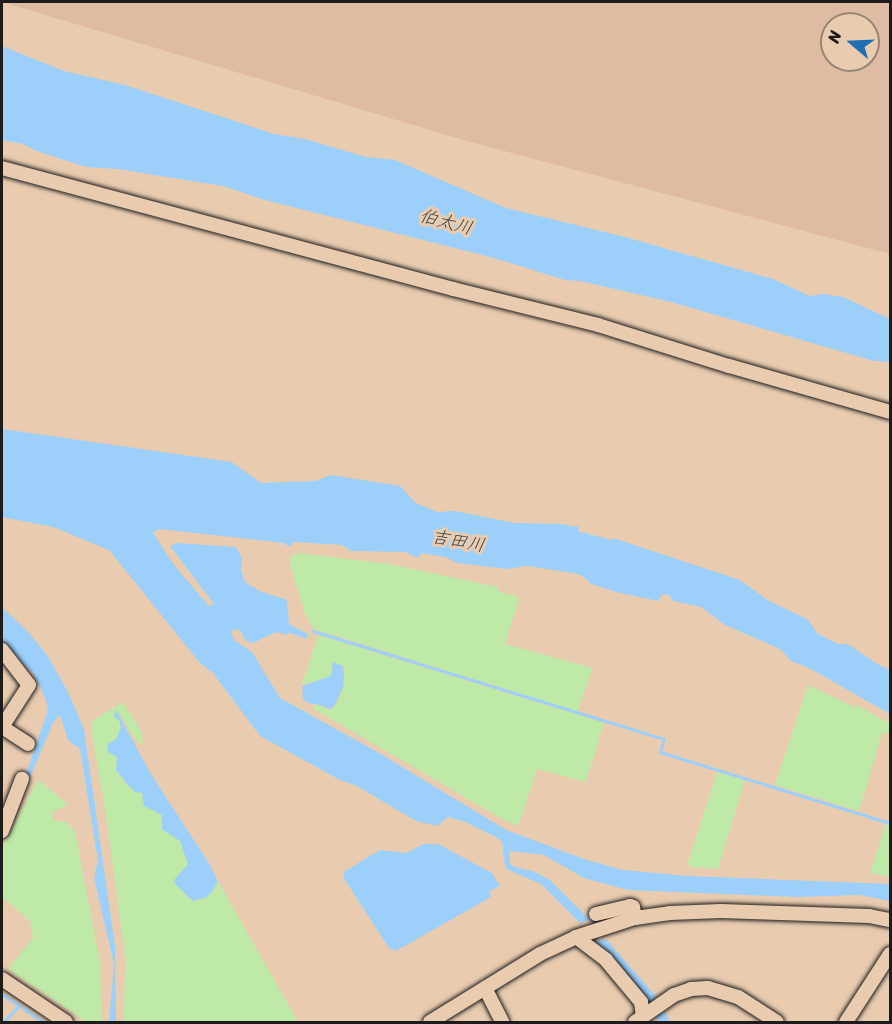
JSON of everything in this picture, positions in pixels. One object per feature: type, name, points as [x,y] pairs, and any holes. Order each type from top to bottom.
[{"type":"street","points":[[2,168],[453,290],[598,325],[891,412]]},
{"type":"street","points":[[2,650],[29,685],[2,727],[28,744]]},
{"type":"street","points":[[2,831],[22,779]]},
{"type":"street","points":[[596,914],[632,906],[635,918]]},
{"type":"street","points":[[430,1023],[540,954],[580,935],[635,918],[670,912],[721,910],[869,916],[891,920]]},
{"type":"street","points":[[580,935],[606,960],[648,1013],[683,991],[699,988],[717,989],[738,997],[777,1023]]},
{"type":"street","points":[[846,1023],[891,954]]},
{"type":"street","points":[[2,979],[66,1023]]},
{"type":"street","points":[[485,988],[502,1023]]},
{"type":"shaded area","points":[[2,2],[890,2],[890,254],[467,141]]},
{"type":"green space","points":[[297,553],[389,564],[498,587],[499,592],[514,595],[519,599],[505,644],[592,668],[578,712],[314,629],[306,616],[290,565],[290,557]]},
{"type":"green space","points":[[318,635],[604,723],[586,782],[537,769],[518,826],[504,820],[314,709],[315,704],[330,710],[336,706],[343,687],[345,668],[332,661],[331,676],[302,685]]},
{"type":"green space","points":[[808,685],[853,706],[854,709],[857,705],[890,724],[890,735],[883,731],[859,811],[775,785]]},
{"type":"green space","points":[[123,702],[141,731],[143,743],[138,743],[116,709],[114,717],[119,720],[121,727],[116,739],[108,744],[107,751],[117,757],[116,770],[126,784],[135,792],[142,793],[144,806],[162,815],[162,829],[180,841],[188,864],[174,880],[176,885],[193,901],[197,901],[213,892],[218,881],[298,1022],[123,1022],[126,961],[105,809],[91,728],[93,720]]},
{"type":"green space","points":[[717,772],[745,780],[718,869],[691,867],[688,863]]},
{"type":"green space","points":[[38,779],[68,805],[53,812],[53,820],[66,822],[75,831],[100,963],[102,1022],[87,1022],[8,969],[33,938],[30,921],[2,897],[2,849]]},
{"type":"green space","points":[[886,824],[890,825],[890,877],[870,873]]},
{"type":"water","name":"伯太川","points":[[2,46],[64,71],[125,85],[274,134],[305,139],[366,157],[395,160],[506,208],[625,237],[773,279],[810,296],[823,294],[843,297],[890,319],[890,362],[874,361],[671,302],[580,281],[565,280],[494,258],[265,200],[223,186],[117,169],[86,167],[34,150],[23,144],[2,140]]},
{"type":"water","name":"吉田川","points":[[2,429],[232,462],[261,483],[315,481],[331,475],[400,486],[416,503],[437,512],[455,511],[515,523],[561,524],[579,527],[578,531],[611,540],[613,538],[740,580],[769,601],[807,619],[818,634],[838,644],[848,644],[890,670],[890,714],[809,668],[791,661],[780,649],[725,625],[701,607],[673,601],[668,594],[662,595],[658,601],[591,584],[583,576],[573,573],[527,566],[506,569],[457,563],[445,557],[422,553],[417,558],[406,552],[351,551],[342,545],[294,542],[289,547],[284,543],[159,529],[153,533],[174,565],[209,606],[214,604],[170,546],[177,543],[236,547],[242,558],[241,570],[245,582],[259,591],[287,600],[289,624],[308,634],[307,639],[290,633],[286,635],[276,632],[253,643],[246,641],[240,630],[233,629],[232,635],[236,641],[252,652],[280,698],[381,754],[506,830],[584,859],[623,870],[688,876],[889,884],[890,901],[859,895],[797,897],[628,890],[584,878],[544,855],[510,851],[510,863],[514,867],[533,871],[550,880],[590,920],[580,923],[541,884],[508,870],[505,866],[502,842],[496,837],[465,822],[448,817],[437,826],[416,821],[357,786],[340,780],[260,736],[213,673],[200,663],[109,550],[53,527],[2,517]]},
{"type":"water","points":[[2,607],[30,634],[47,655],[69,694],[84,729],[115,946],[116,1022],[109,1022],[114,964],[94,878],[98,861],[80,749],[68,740],[60,715],[53,723],[2,844],[48,710],[45,697],[33,674],[2,642]]},
{"type":"water","points":[[333,662],[343,666],[344,673],[343,687],[335,705],[331,709],[310,704],[303,699],[302,686],[331,676]]},
{"type":"water","points":[[116,710],[151,774],[218,881],[212,892],[205,898],[193,901],[176,885],[174,880],[188,864],[180,841],[162,829],[162,815],[144,806],[142,793],[135,792],[126,783],[116,770],[117,757],[107,751],[108,744],[116,739],[121,727],[119,720],[114,717]]},
{"type":"water","points":[[423,844],[438,844],[492,873],[500,886],[489,891],[491,897],[396,951],[389,948],[343,877],[345,871],[380,850],[407,853]]},
{"type":"water","points":[[606,939],[659,1000],[670,1022],[661,1022],[656,1018],[618,966],[595,942]]},
{"type":"waterway","points":[[313,631],[664,739],[660,752],[890,823]]},
{"type":"waterway","points":[[2,994],[43,1022]]},
{"type":"waterway","points":[[3,1022],[19,1006]]}]
